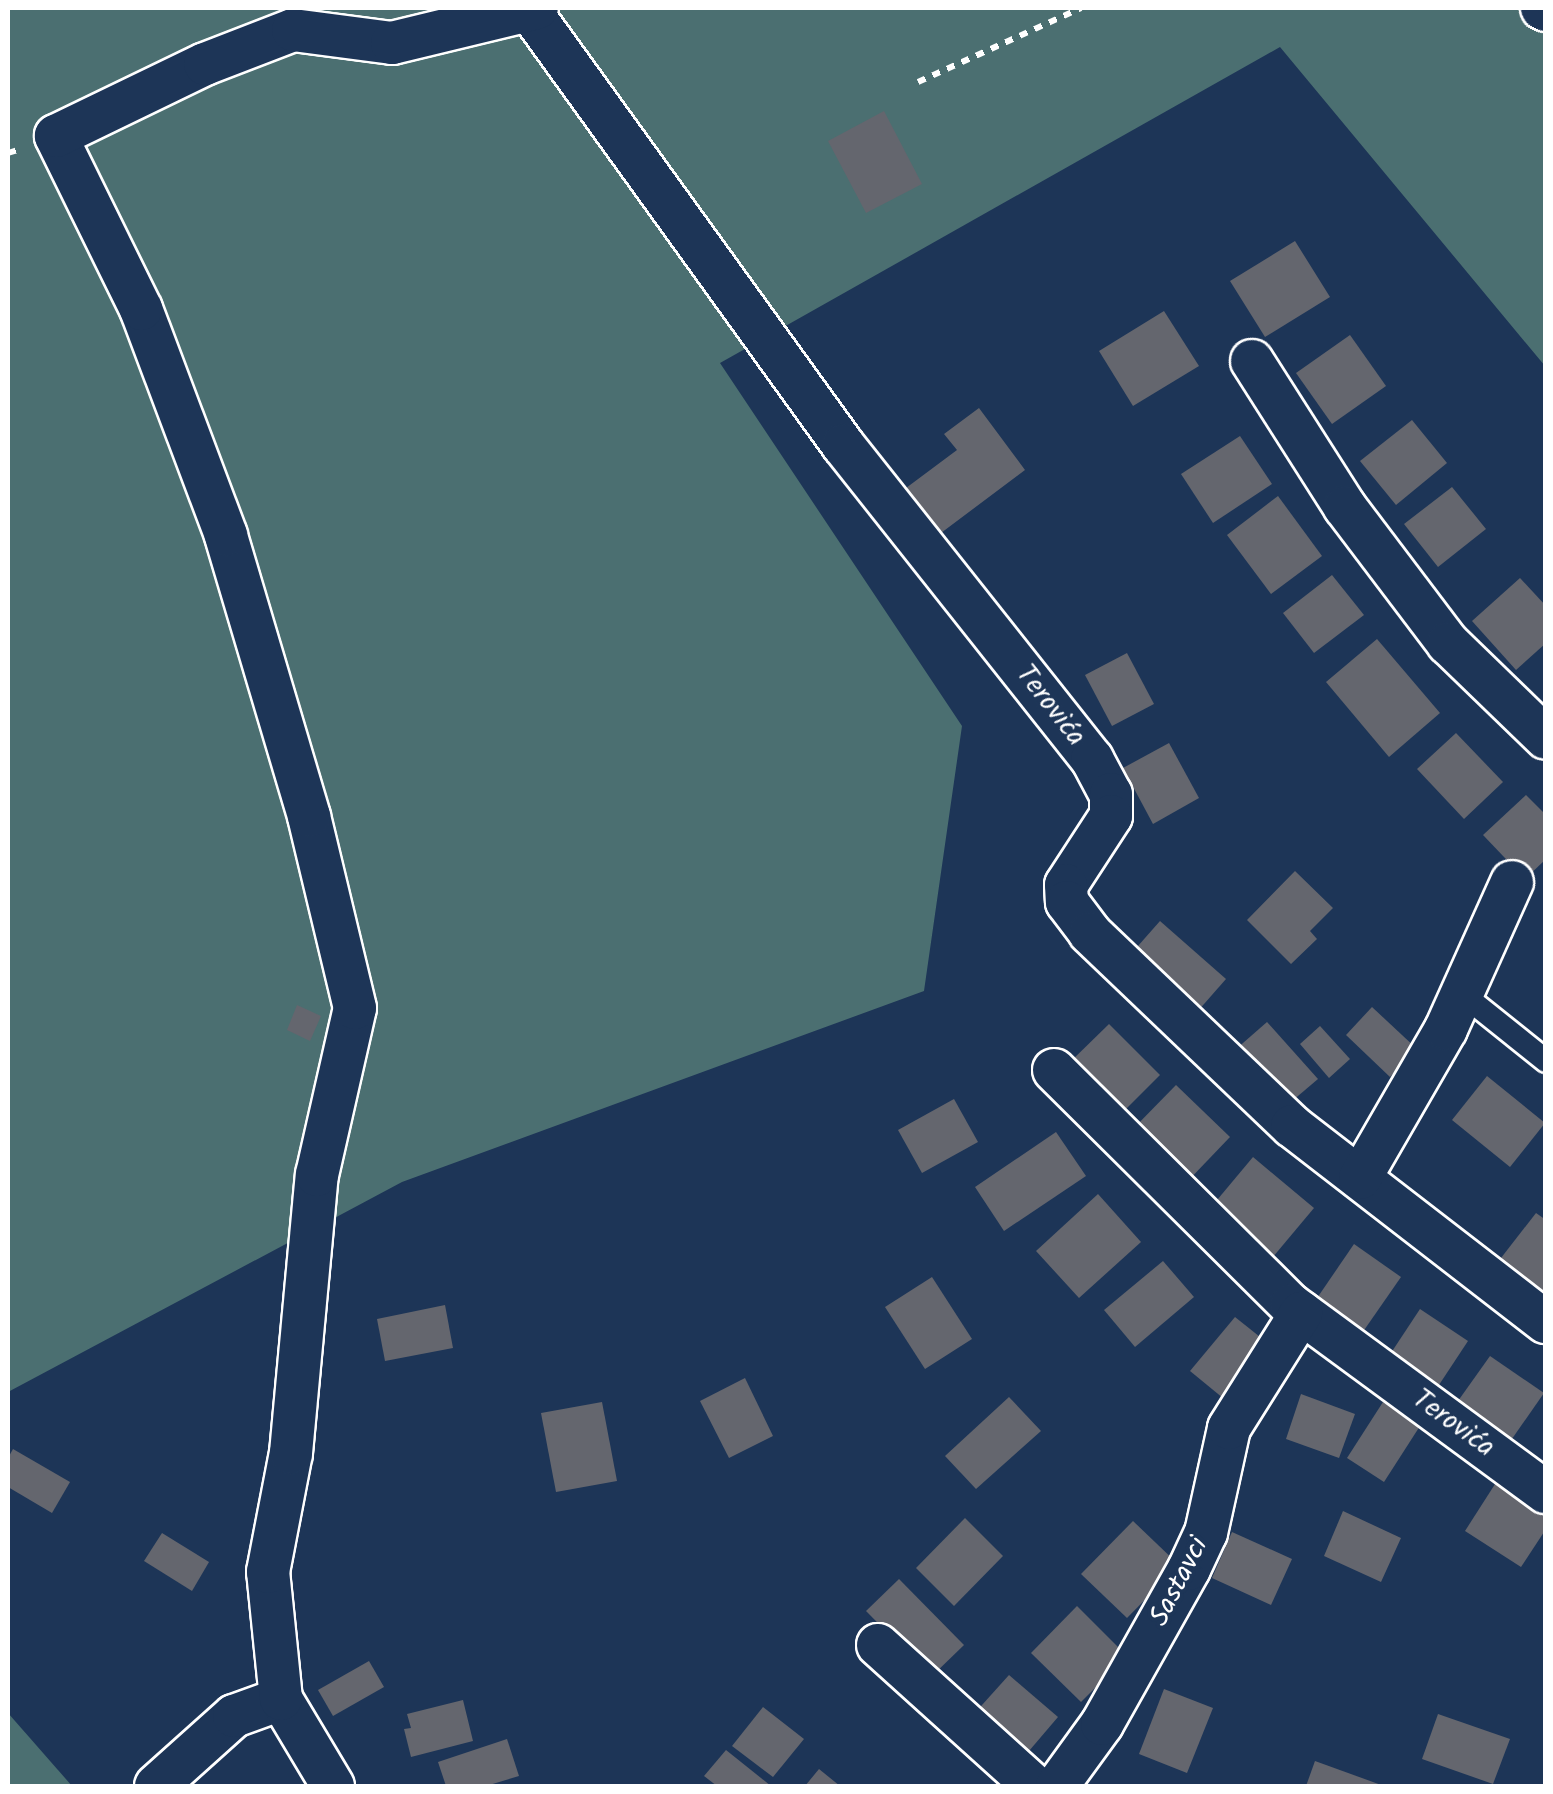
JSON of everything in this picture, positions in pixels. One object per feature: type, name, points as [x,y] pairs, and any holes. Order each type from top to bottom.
[{"type":"street","name":"Terovića","points":[[534,9],[843,445],[1092,760],[1110,794],[1111,816],[1074,867],[1066,885],[1067,902],[1090,934],[1292,1126],[1546,1322]]},
{"type":"street","points":[[333,1786],[281,1699],[268,1572],[292,1452],[316,1175],[356,1008],[309,816],[226,535],[141,309],[56,136],[205,64],[293,30],[392,43],[534,9]]},
{"type":"street","points":[[1252,361],[1345,507],[1448,643],[1546,738]]},
{"type":"street","points":[[1360,1178],[1446,1029],[1512,882]]},
{"type":"street","name":"Terovića","points":[[1054,1070],[1135,1154],[1301,1312],[1546,1492]]},
{"type":"street","name":"Sastavci","points":[[1057,1786],[1102,1724],[1190,1569],[1206,1533],[1229,1428],[1301,1312]]},
{"type":"street","points":[[878,1645],[1034,1786]]},
{"type":"street","points":[[156,1786],[234,1716],[281,1699]]},
{"type":"lane","points":[[1460,992],[1546,1061]]},
{"type":"path","points":[[918,82],[1081,8]]},
{"type":"green space","points":[[8,8],[1545,8],[1545,366],[1280,47],[720,363],[962,726],[924,991],[402,1182],[8,1392]]},
{"type":"green space","points":[[8,1713],[72,1786],[8,1786]]},
{"type":"building","points":[[884,111],[922,184],[866,213],[828,141]]},
{"type":"building","points":[[1295,241],[1330,297],[1265,337],[1230,281]]},
{"type":"building","points":[[1164,311],[1199,366],[1133,406],[1099,351]]},
{"type":"building","points":[[1350,335],[1386,386],[1332,424],[1296,373]]},
{"type":"building","points":[[979,408],[1025,470],[941,533],[906,488],[957,450],[944,434]]},
{"type":"building","points":[[1412,420],[1447,463],[1396,505],[1360,461]]},
{"type":"building","points":[[1240,436],[1272,484],[1213,523],[1181,474]]},
{"type":"building","points":[[1452,487],[1486,529],[1438,567],[1404,524]]},
{"type":"building","points":[[1278,496],[1322,556],[1271,594],[1227,535]]},
{"type":"building","points":[[1332,575],[1364,615],[1314,653],[1283,613]]},
{"type":"building","points":[[1520,578],[1546,606],[1546,643],[1516,670],[1472,621]]},
{"type":"building","points":[[1377,639],[1440,713],[1389,757],[1326,682]]},
{"type":"building","points":[[1127,653],[1154,704],[1112,726],[1085,675]]},
{"type":"building","points":[[1456,733],[1503,782],[1464,819],[1417,769]]},
{"type":"building","points":[[1169,743],[1199,798],[1153,824],[1123,768]]},
{"type":"building","points":[[1526,795],[1546,815],[1546,859],[1525,879],[1483,835]]},
{"type":"building","points":[[1295,871],[1333,908],[1310,931],[1317,939],[1291,964],[1247,920]]},
{"type":"building","points":[[1160,921],[1226,979],[1197,1012],[1130,955]]},
{"type":"building","points":[[297,1005],[321,1016],[310,1041],[287,1030]]},
{"type":"building","points":[[1372,1007],[1417,1049],[1390,1077],[1346,1035]]},
{"type":"building","points":[[1267,1022],[1318,1079],[1285,1107],[1235,1050]]},
{"type":"building","points":[[1109,1024],[1160,1075],[1117,1118],[1065,1067]]},
{"type":"building","points":[[1320,1026],[1350,1059],[1329,1078],[1300,1044]]},
{"type":"building","points":[[1487,1076],[1545,1123],[1510,1167],[1452,1120]]},
{"type":"building","points":[[1176,1085],[1230,1137],[1185,1184],[1130,1132]]},
{"type":"building","points":[[954,1099],[978,1142],[922,1173],[898,1130]]},
{"type":"building","points":[[1056,1132],[1086,1176],[1004,1231],[975,1187]]},
{"type":"building","points":[[1253,1157],[1314,1208],[1268,1263],[1207,1212]]},
{"type":"building","points":[[1098,1194],[1141,1242],[1079,1298],[1036,1251]]},
{"type":"building","points":[[1536,1213],[1546,1220],[1546,1298],[1494,1267]]},
{"type":"building","points":[[1354,1244],[1401,1277],[1360,1336],[1313,1304]]},
{"type":"building","points":[[1163,1261],[1194,1297],[1135,1347],[1104,1310]]},
{"type":"building","points":[[932,1277],[972,1339],[925,1369],[885,1307]]},
{"type":"building","points":[[445,1305],[453,1348],[385,1361],[377,1319]]},
{"type":"building","points":[[1420,1309],[1468,1341],[1433,1394],[1385,1362]]},
{"type":"building","points":[[1235,1317],[1274,1348],[1229,1403],[1190,1371]]},
{"type":"building","points":[[1490,1356],[1544,1393],[1507,1446],[1453,1408]]},
{"type":"building","points":[[745,1378],[773,1436],[729,1458],[700,1401]]},
{"type":"building","points":[[1301,1394],[1355,1414],[1339,1458],[1286,1439]]},
{"type":"building","points":[[1009,1397],[1041,1431],[976,1489],[945,1456]]},
{"type":"building","points":[[602,1402],[617,1481],[556,1492],[541,1413]]},
{"type":"building","points":[[1383,1402],[1420,1426],[1384,1482],[1347,1458]]},
{"type":"building","points":[[13,1449],[70,1482],[52,1513],[8,1487],[8,1458]]},
{"type":"building","points":[[1497,1481],[1546,1512],[1546,1529],[1521,1567],[1465,1531]]},
{"type":"building","points":[[1343,1511],[1401,1538],[1381,1582],[1324,1556]]},
{"type":"building","points":[[965,1518],[1003,1556],[954,1606],[916,1568]]},
{"type":"building","points":[[1133,1521],[1179,1565],[1127,1618],[1081,1574]]},
{"type":"building","points":[[1232,1532],[1292,1559],[1271,1605],[1212,1578]]},
{"type":"building","points":[[162,1533],[209,1562],[192,1591],[144,1561]]},
{"type":"building","points":[[899,1579],[964,1645],[931,1677],[866,1611]]},
{"type":"building","points":[[1077,1606],[1127,1656],[1081,1702],[1031,1653]]},
{"type":"building","points":[[369,1661],[384,1687],[333,1716],[318,1690]]},
{"type":"building","points":[[1009,1675],[1058,1717],[1023,1758],[973,1715]]},
{"type":"building","points":[[1164,1689],[1213,1708],[1187,1773],[1139,1754]]},
{"type":"building","points":[[463,1700],[473,1741],[411,1757],[404,1729],[411,1728],[407,1714]]},
{"type":"building","points":[[763,1707],[804,1739],[773,1777],[732,1746]]},
{"type":"building","points":[[1438,1714],[1510,1739],[1493,1784],[1422,1759]]},
{"type":"building","points":[[507,1739],[519,1776],[486,1786],[446,1786],[438,1762]]},
{"type":"building","points":[[726,1750],[771,1786],[717,1786],[704,1776]]},
{"type":"building","points":[[1315,1761],[1384,1786],[1306,1786]]},
{"type":"building","points":[[819,1769],[840,1786],[805,1786]]}]
